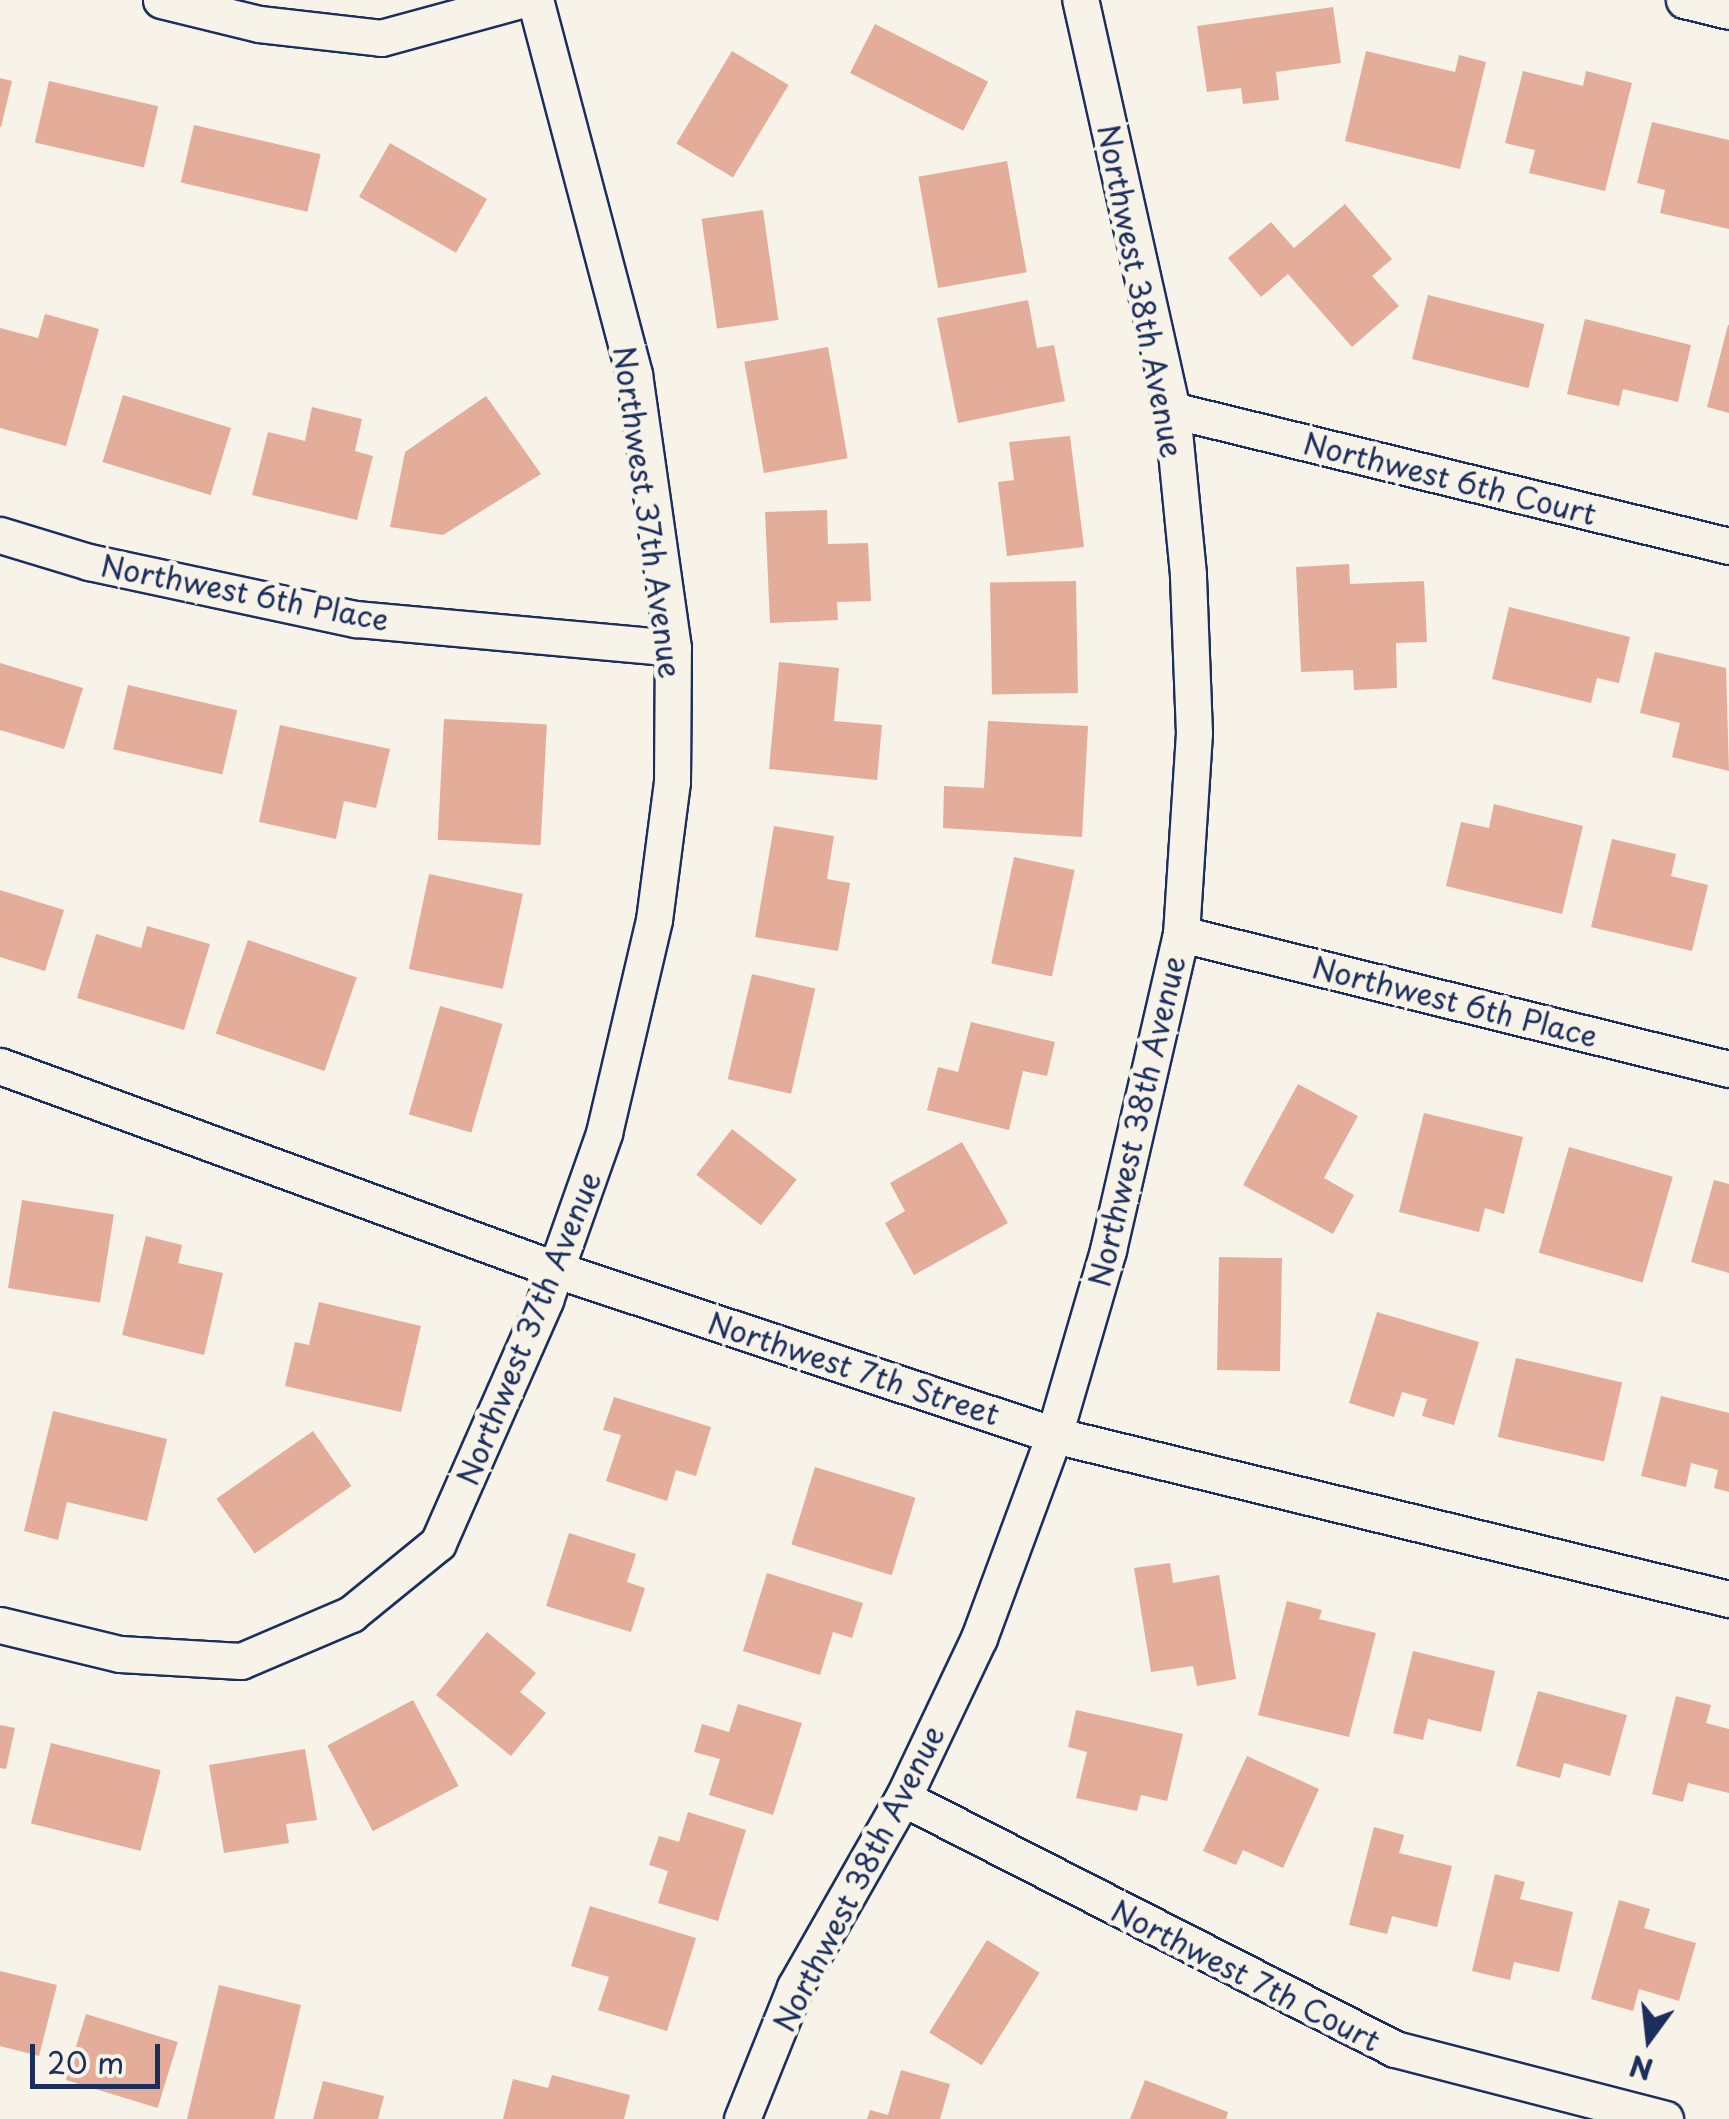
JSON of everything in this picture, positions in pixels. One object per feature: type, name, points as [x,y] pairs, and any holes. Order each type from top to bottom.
[{"type":"street","points":[[161,0],[258,24],[381,38],[521,0]]},
{"type":"street","name":"Northwest 37th Avenue","points":[[0,1625],[120,1654],[241,1661],[351,1614],[438,1542],[557,1270],[604,1133],[654,920],[672,782],[673,648],[634,374],[535,0]]},
{"type":"street","name":"Northwest 38th Avenue","points":[[742,2119],[795,1988],[904,1798],[980,1638],[1054,1434],[1151,1087],[1181,934],[1194,733],[1188,574],[1172,410],[1080,0]]},
{"type":"street","points":[[1684,0],[1729,11]]},
{"type":"street","name":"Northwest 6th Court","points":[[1172,410],[1729,546]]},
{"type":"street","name":"Northwest 6th Place","points":[[0,535],[89,562],[356,619],[673,648]]},
{"type":"street","name":"Northwest 6th Place","points":[[1181,934],[1729,1069]]},
{"type":"street","name":"Northwest 7th Street","points":[[0,1066],[557,1270],[1054,1434],[1729,1599]]},
{"type":"street","name":"Northwest 7th Court","points":[[904,1798],[1317,2015],[1395,2050],[1665,2119]]},
{"type":"building","points":[[1333,7],[1341,63],[1276,72],[1279,100],[1243,104],[1241,88],[1207,92],[1197,26]]},
{"type":"building","points":[[875,24],[988,82],[963,131],[850,73]]},
{"type":"building","points":[[732,51],[789,85],[733,178],[676,144]]},
{"type":"building","points":[[1366,51],[1455,72],[1459,55],[1486,62],[1460,169],[1345,141]]},
{"type":"building","points":[[1523,71],[1583,86],[1586,71],[1632,83],[1605,191],[1529,173],[1535,150],[1505,143]]},
{"type":"building","points":[[0,78],[12,81],[1,127],[0,127]]},
{"type":"building","points":[[49,81],[158,106],[144,168],[35,142]]},
{"type":"building","points":[[1652,122],[1729,140],[1729,229],[1660,213],[1665,190],[1637,183]]},
{"type":"building","points":[[194,125],[321,154],[307,212],[181,182]]},
{"type":"building","points":[[390,143],[487,199],[456,253],[359,197]]},
{"type":"building","points":[[1007,161],[1027,272],[938,288],[918,177]]},
{"type":"building","points":[[1345,204],[1392,259],[1372,276],[1399,306],[1352,347],[1288,274],[1261,297],[1228,258],[1271,222],[1294,248]]},
{"type":"building","points":[[763,210],[778,320],[717,329],[702,219]]},
{"type":"building","points":[[1428,295],[1544,324],[1528,388],[1412,359]]},
{"type":"building","points":[[1028,300],[1037,348],[1054,345],[1065,401],[958,423],[937,318]]},
{"type":"building","points":[[45,314],[99,329],[66,446],[0,428],[0,328],[38,338]]},
{"type":"building","points":[[1585,319],[1691,345],[1678,402],[1623,389],[1619,406],[1567,394]]},
{"type":"building","points":[[1729,325],[1729,413],[1707,407]]},
{"type":"building","points":[[828,347],[848,458],[764,473],[744,362]]},
{"type":"building","points":[[123,395],[231,428],[211,495],[103,462]]},
{"type":"building","points":[[486,396],[541,474],[443,535],[390,527],[405,452]]},
{"type":"building","points":[[312,407],[362,419],[355,451],[373,456],[357,520],[252,495],[268,432],[305,441]]},
{"type":"building","points":[[1070,436],[1084,547],[1007,556],[998,482],[1014,480],[1009,442]]},
{"type":"building","points":[[827,510],[828,544],[868,543],[871,601],[837,602],[838,620],[770,623],[765,512]]},
{"type":"building","points":[[1349,564],[1350,584],[1424,581],[1427,642],[1396,643],[1397,688],[1354,690],[1353,670],[1301,672],[1296,567]]},
{"type":"building","points":[[1076,581],[1078,693],[992,694],[990,583]]},
{"type":"building","points":[[1509,607],[1630,637],[1619,683],[1597,678],[1591,703],[1492,679]]},
{"type":"building","points":[[1655,652],[1726,668],[1729,771],[1672,757],[1680,723],[1640,713]]},
{"type":"building","points":[[779,662],[839,668],[834,721],[882,725],[877,780],[769,769]]},
{"type":"building","points":[[0,663],[83,688],[64,749],[0,730]]},
{"type":"building","points":[[128,685],[237,710],[222,775],[113,749]]},
{"type":"building","points":[[444,719],[547,724],[541,845],[438,840]]},
{"type":"building","points":[[988,721],[1088,726],[1082,837],[943,828],[944,786],[984,788]]},
{"type":"building","points":[[280,725],[390,749],[376,808],[344,801],[336,839],[259,822]]},
{"type":"building","points":[[1494,804],[1583,826],[1562,914],[1446,886],[1461,822],[1489,828]]},
{"type":"building","points":[[774,826],[834,836],[827,879],[850,883],[838,951],[755,937]]},
{"type":"building","points":[[1612,839],[1676,854],[1671,876],[1708,885],[1692,951],[1591,927]]},
{"type":"building","points":[[1014,857],[1075,870],[1052,977],[991,964]]},
{"type":"building","points":[[429,874],[523,894],[503,989],[409,969]]},
{"type":"building","points":[[0,890],[64,910],[45,971],[0,957]]},
{"type":"building","points":[[147,926],[210,944],[184,1030],[77,998],[96,934],[141,948]]},
{"type":"building","points":[[248,940],[357,977],[325,1071],[216,1034]]},
{"type":"building","points":[[752,974],[815,989],[791,1094],[728,1079]]},
{"type":"building","points":[[440,1006],[502,1024],[471,1133],[409,1115]]},
{"type":"building","points":[[971,1022],[1055,1042],[1047,1076],[1023,1071],[1009,1130],[927,1110],[938,1067],[958,1072]]},
{"type":"building","points":[[1298,1084],[1358,1116],[1324,1178],[1354,1195],[1333,1234],[1243,1185]]},
{"type":"building","points":[[1424,1113],[1523,1137],[1504,1214],[1485,1208],[1479,1232],[1399,1212]]},
{"type":"building","points":[[732,1129],[797,1179],[761,1225],[696,1175]]},
{"type":"building","points":[[962,1142],[1008,1223],[914,1275],[885,1223],[905,1211],[890,1183]]},
{"type":"building","points":[[1569,1147],[1673,1177],[1642,1283],[1539,1253]]},
{"type":"building","points":[[1714,1180],[1729,1184],[1729,1273],[1691,1262]]},
{"type":"building","points":[[22,1200],[114,1215],[100,1302],[8,1288]]},
{"type":"building","points":[[146,1236],[182,1245],[178,1263],[223,1273],[204,1355],[122,1335]]},
{"type":"building","points":[[1219,1257],[1282,1258],[1280,1371],[1217,1370]]},
{"type":"building","points":[[319,1302],[421,1326],[401,1412],[285,1386],[295,1342],[309,1345]]},
{"type":"building","points":[[1377,1312],[1479,1342],[1454,1425],[1422,1416],[1427,1399],[1402,1392],[1394,1417],[1349,1403]]},
{"type":"building","points":[[1516,1358],[1622,1383],[1604,1461],[1498,1437]]},
{"type":"building","points":[[1661,1396],[1729,1413],[1729,1492],[1714,1488],[1718,1470],[1691,1463],[1686,1487],[1641,1476]]},
{"type":"building","points":[[614,1397],[711,1427],[696,1476],[676,1470],[667,1501],[606,1481],[621,1435],[603,1430]]},
{"type":"building","points":[[53,1411],[167,1439],[147,1521],[67,1502],[58,1540],[24,1531]]},
{"type":"building","points":[[313,1431],[351,1486],[255,1554],[216,1499]]},
{"type":"building","points":[[815,1467],[915,1498],[892,1575],[791,1544]]},
{"type":"building","points":[[569,1533],[636,1554],[627,1582],[645,1588],[631,1632],[546,1606]]},
{"type":"building","points":[[1170,1563],[1173,1583],[1219,1575],[1236,1679],[1197,1686],[1193,1666],[1151,1672],[1134,1568]]},
{"type":"building","points":[[767,1573],[863,1603],[852,1638],[833,1632],[820,1675],[743,1651]]},
{"type":"building","points":[[1287,1601],[1322,1610],[1319,1619],[1376,1633],[1349,1737],[1258,1715]]},
{"type":"building","points":[[487,1632],[536,1673],[520,1692],[546,1713],[511,1756],[436,1695]]},
{"type":"building","points":[[1413,1651],[1495,1671],[1481,1732],[1428,1719],[1423,1740],[1393,1733]]},
{"type":"building","points":[[1538,1691],[1627,1715],[1610,1776],[1564,1763],[1560,1778],[1516,1766]]},
{"type":"building","points":[[1676,1696],[1711,1705],[1706,1723],[1729,1729],[1729,1793],[1688,1783],[1683,1802],[1652,1794]]},
{"type":"building","points":[[413,1700],[459,1786],[373,1831],[327,1746]]},
{"type":"building","points":[[738,1704],[802,1723],[773,1815],[709,1795],[720,1759],[694,1752],[702,1724],[729,1732]]},
{"type":"building","points":[[1076,1710],[1183,1734],[1167,1801],[1141,1795],[1137,1811],[1076,1798],[1087,1752],[1068,1747]]},
{"type":"building","points":[[0,1725],[15,1728],[6,1769],[0,1768]]},
{"type":"building","points":[[51,1743],[161,1770],[141,1851],[31,1824]]},
{"type":"building","points":[[305,1749],[317,1820],[286,1824],[289,1843],[224,1853],[209,1765]]},
{"type":"building","points":[[1247,1756],[1319,1789],[1283,1868],[1243,1850],[1236,1865],[1203,1851]]},
{"type":"building","points":[[688,1812],[746,1830],[718,1921],[658,1903],[668,1871],[649,1865],[659,1836],[679,1842]]},
{"type":"building","points":[[1374,1827],[1404,1835],[1399,1853],[1452,1866],[1437,1927],[1392,1916],[1387,1934],[1349,1925]]},
{"type":"building","points":[[1495,1874],[1525,1882],[1520,1899],[1573,1912],[1559,1972],[1514,1962],[1510,1980],[1472,1971]]},
{"type":"building","points":[[1619,1900],[1650,1909],[1644,1928],[1696,1943],[1679,2001],[1639,1989],[1633,2011],[1591,1999]]},
{"type":"building","points":[[590,1906],[696,1938],[667,2031],[598,2010],[609,1977],[571,1966]]},
{"type":"building","points":[[987,1940],[1040,1973],[982,2065],[929,2032]]},
{"type":"building","points":[[0,1971],[57,1985],[39,2056],[0,2046]]},
{"type":"building","points":[[219,1985],[301,2005],[274,2119],[187,2119]]},
{"type":"building","points":[[86,2014],[178,2042],[158,2108],[66,2080]]},
{"type":"building","points":[[901,2070],[950,2084],[940,2119],[867,2119],[870,2110],[888,2115]]},
{"type":"building","points":[[552,2075],[630,2095],[624,2119],[503,2119],[513,2079],[548,2088]]},
{"type":"building","points":[[1145,2080],[1228,2112],[1226,2119],[1130,2119]]},
{"type":"building","points":[[323,2081],[384,2096],[378,2119],[313,2119]]}]
